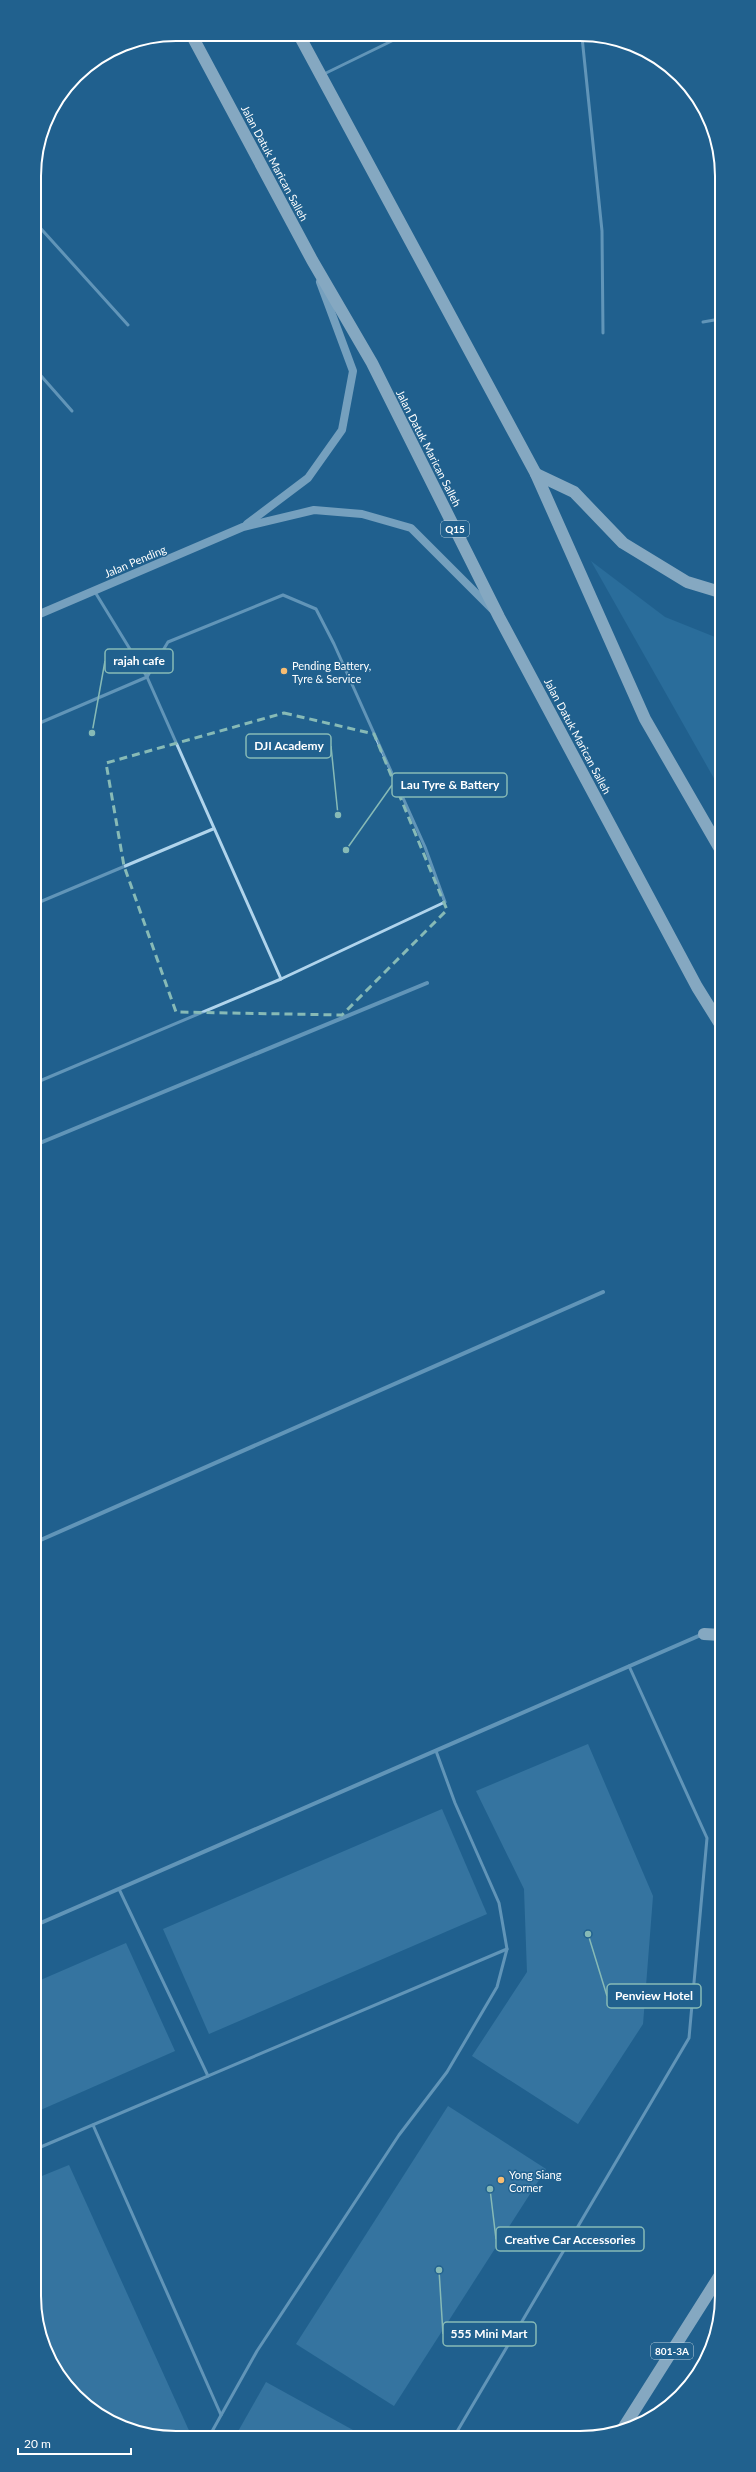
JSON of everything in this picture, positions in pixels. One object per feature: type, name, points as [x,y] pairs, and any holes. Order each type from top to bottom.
[{"type":"highway","name":"Jalan Datuk Marican Salleh","points":[[195,41],[312,260],[372,363],[499,617],[697,987],[715,1016]]},
{"type":"highway","points":[[302,41],[536,474],[645,719],[715,841]]},
{"type":"highway","points":[[536,474],[574,492],[623,543],[687,582],[715,590]]},
{"type":"highway","points":[[704,1634],[715,1635]]},
{"type":"highway","name":"801-3A","points":[[627,2423],[715,2283]]},
{"type":"street","points":[[243,527],[308,478],[342,430],[353,370],[312,260]]},
{"type":"street","points":[[243,527],[314,510],[362,514],[411,528],[499,617]]},
{"type":"street","name":"Jalan Pending","points":[[41,613],[243,527]]},
{"type":"street","points":[[41,1143],[427,983]]},
{"type":"street","points":[[41,1540],[603,1292]]},
{"type":"street","points":[[41,1923],[704,1634]]},
{"type":"lane","points":[[322,75],[393,41]]},
{"type":"lane","points":[[582,41],[602,231],[603,333]]},
{"type":"lane","points":[[41,228],[128,325]]},
{"type":"lane","points":[[703,322],[715,320]]},
{"type":"lane","points":[[41,377],[72,411]]},
{"type":"lane","points":[[94,590],[147,677],[213,829],[281,979]]},
{"type":"lane","points":[[41,722],[147,677],[168,642],[283,595],[316,609],[334,644],[418,832],[445,902],[281,979],[41,1080]]},
{"type":"lane","points":[[41,901],[213,829]]},
{"type":"lane","points":[[457,2431],[689,2038],[707,1838],[629,1666]]},
{"type":"lane","points":[[212,2431],[257,2351],[399,2135],[447,2072],[497,1987],[507,1949],[498,1903],[456,1804],[436,1751]]},
{"type":"lane","points":[[119,1889],[208,2076]]},
{"type":"lane","points":[[41,2147],[507,1949]]},
{"type":"lane","points":[[93,2125],[221,2415]]},
{"type":"highlighted area","points":[[284,713],[374,734],[447,910],[342,1015],[176,1012],[124,866],[106,763]]},
{"type":"shaded area","points":[[591,561],[665,617],[715,637],[715,780]]},
{"type":"building","points":[[588,1744],[653,1896],[643,2024],[578,2124],[472,2056],[527,1972],[524,1889],[476,1791]]},
{"type":"building","points":[[442,1809],[487,1914],[209,2034],[163,1929]]},
{"type":"building","points":[[126,1943],[175,2051],[41,2110],[41,1980]]},
{"type":"building","points":[[448,2106],[546,2169],[394,2406],[296,2344]]},
{"type":"building","points":[[69,2165],[189,2431],[158,2430],[124,2421],[108,2413],[80,2392],[55,2356],[48,2340],[41,2305],[41,2176]]},
{"type":"building","points":[[266,2382],[355,2431],[238,2431]]},
{"type":"place","name":"Pending Battery, Tyre & Service","points":[[284,671]]},
{"type":"place","name":"rajah cafe","points":[[92,733]]},
{"type":"place","name":"DJI Academy","points":[[338,815]]},
{"type":"place","name":"Lau Tyre & Battery","points":[[346,850]]},
{"type":"place","name":"Penview Hotel","points":[[588,1934]]},
{"type":"place","name":"Yong Siang Corner","points":[[501,2180]]},
{"type":"place","name":"Creative Car Accessories","points":[[490,2189]]},
{"type":"place","name":"555 Mini Mart","points":[[439,2270]]}]
